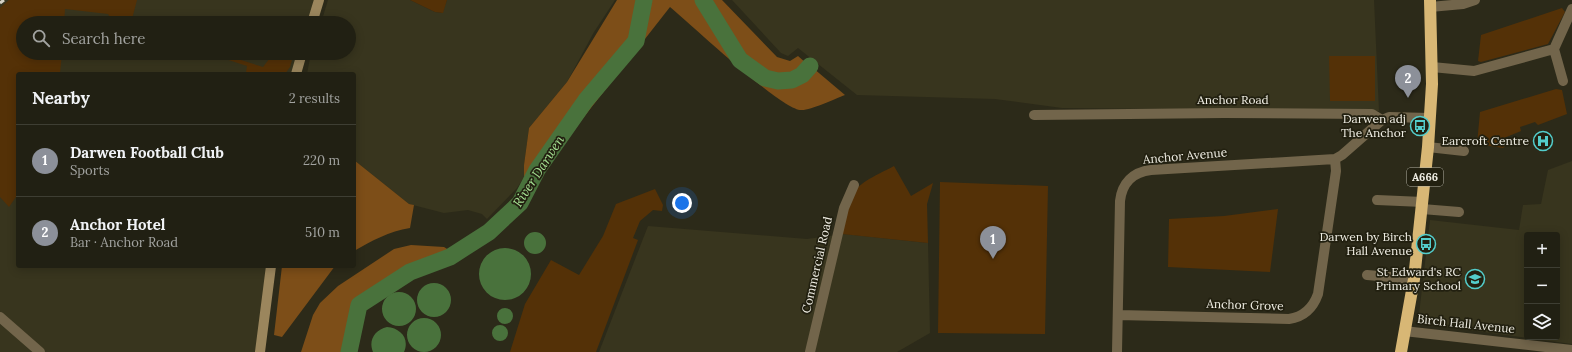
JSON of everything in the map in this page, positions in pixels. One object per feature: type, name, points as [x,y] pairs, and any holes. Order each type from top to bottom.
[{"type":"highway","name":"A666","points":[[1401,352],[1414,279],[1428,147],[1432,67],[1430,4]]},
{"type":"street","points":[[314,16],[319,0]]},
{"type":"street","points":[[1430,4],[1463,4],[1475,0]]},
{"type":"street","points":[[1563,81],[1554,49],[1572,9]]},
{"type":"street","points":[[1432,67],[1474,71],[1554,49]]},
{"type":"street","points":[[297,72],[300,60]]},
{"type":"street","name":"Anchor Road","points":[[1034,115],[1194,113],[1372,114],[1382,120],[1390,117],[1430,118]]},
{"type":"street","points":[[1335,159],[1342,155],[1382,120]]},
{"type":"street","points":[[1428,147],[1464,151]]},
{"type":"street","name":"Anchor Avenue","points":[[1117,352],[1120,201],[1123,188],[1132,177],[1140,172],[1151,170],[1335,159]]},
{"type":"street","name":"Anchor Grove","points":[[1118,315],[1289,319],[1304,314],[1313,305],[1318,294],[1336,171],[1335,159]]},
{"type":"street","name":"Commercial Road","points":[[810,352],[844,208],[854,185]]},
{"type":"street","points":[[1377,200],[1422,205],[1459,212]]},
{"type":"street","points":[[260,352],[271,268]]},
{"type":"street","points":[[1367,276],[1414,279]]},
{"type":"street","points":[[0,317],[40,352]]},
{"type":"street","name":"Birch Hall Avenue","points":[[1404,331],[1566,351]]},
{"type":"shaded area","points":[[0,0],[320,0],[315,16],[16,16],[16,60],[302,60],[299,72],[16,72],[16,268],[271,268],[260,352],[0,352]]},
{"type":"shaded area","points":[[9,0],[137,0],[133,16],[109,16],[108,14],[65,9],[64,16],[16,16],[16,60],[61,60],[60,72],[16,72],[16,197],[9,207],[0,197],[0,8]]},
{"type":"shaded area","points":[[328,0],[410,0],[435,12],[442,13],[447,0],[615,0],[594,32],[567,82],[529,128],[524,165],[524,177],[517,188],[487,219],[482,214],[468,210],[444,213],[409,204],[356,162],[356,72],[307,72],[310,60],[356,60],[356,16],[323,16]]},
{"type":"shaded area","points":[[410,0],[447,0],[443,13],[435,12]]},
{"type":"shaded area","points":[[617,0],[640,0],[631,40],[524,177],[524,165],[529,128],[567,82]]},
{"type":"shaded area","points":[[648,0],[699,0],[735,57],[748,70],[757,76],[776,83],[785,83],[795,81],[804,76],[813,68],[845,95],[806,110],[792,107],[757,83],[670,7],[558,150],[588,106],[639,43]]},
{"type":"shaded area","points":[[708,0],[722,0],[777,57],[790,61],[798,56],[806,63],[781,75],[767,73],[756,67],[737,46]]},
{"type":"shaded area","points":[[732,0],[1374,0],[1379,111],[1062,108],[995,99],[857,95],[798,48],[788,56],[781,53]]},
{"type":"shaded area","points":[[1562,8],[1565,12],[1548,44],[1481,62],[1478,61],[1481,35]]},
{"type":"shaded area","points":[[1329,56],[1375,56],[1375,101],[1330,101]]},
{"type":"shaded area","points":[[229,60],[241,60],[263,67],[268,60],[292,60],[286,72],[246,72],[247,66]]},
{"type":"shaded area","points":[[1556,89],[1562,90],[1567,114],[1538,125],[1535,122],[1520,127],[1521,131],[1504,138],[1506,145],[1503,148],[1477,144],[1480,112]]},
{"type":"shaded area","name":"St Edward's RC Primary School","points":[[1572,161],[1572,344],[1543,340],[1560,340],[1560,232],[1524,232],[1524,337],[1418,323],[1430,220],[1519,230],[1523,205],[1541,204],[1548,170]]},
{"type":"shaded area","points":[[356,162],[409,204],[414,205],[410,228],[402,229],[374,240],[356,250]]},
{"type":"shaded area","points":[[894,166],[911,196],[933,183],[927,204],[928,243],[842,234],[848,207],[857,188],[878,174]]},
{"type":"shaded area","points":[[940,182],[1048,186],[1045,334],[938,333]]},
{"type":"shaded area","points":[[655,189],[663,205],[662,211],[653,210],[640,221],[633,238],[638,240],[596,352],[510,352],[525,304],[551,260],[579,275],[603,236],[616,204]]},
{"type":"shaded area","points":[[1278,209],[1270,272],[1168,267],[1169,219],[1224,216]]},
{"type":"shaded area","points":[[648,226],[807,239],[844,234],[928,243],[930,333],[897,352],[599,352]]},
{"type":"shaded area","points":[[535,232],[543,235],[546,243],[543,251],[535,254],[527,251],[524,243],[527,235]]},
{"type":"shaded area","points":[[411,245],[444,247],[452,252],[409,268],[354,302],[342,352],[301,352],[313,315],[320,303],[338,286],[394,249]]},
{"type":"shaded area","points":[[500,248],[510,248],[519,252],[527,260],[531,269],[531,279],[527,288],[519,296],[510,300],[500,300],[491,296],[483,288],[479,279],[479,269],[483,260],[491,252]]},
{"type":"shaded area","points":[[282,268],[334,268],[282,337],[274,335]]},
{"type":"shaded area","points":[[431,283],[437,283],[441,284],[448,290],[451,300],[450,307],[444,314],[437,317],[431,317],[427,316],[420,310],[417,303],[417,297],[418,293],[424,286]]},
{"type":"shaded area","points":[[396,292],[402,292],[406,293],[413,299],[416,309],[415,316],[409,323],[402,326],[396,326],[392,325],[385,319],[382,312],[382,306],[383,302],[389,295]]},
{"type":"shaded area","points":[[502,308],[508,308],[513,313],[511,322],[508,324],[502,324],[497,319],[497,313]]},
{"type":"shaded area","points":[[421,318],[427,318],[431,319],[438,325],[441,335],[440,342],[434,349],[427,352],[421,352],[417,351],[410,345],[407,338],[407,332],[408,328],[414,321]]},
{"type":"shaded area","points":[[497,325],[503,325],[508,330],[506,339],[503,341],[497,341],[492,336],[492,330]]},
{"type":"shaded area","points":[[387,327],[396,329],[403,335],[406,342],[404,352],[373,352],[371,343],[374,336],[379,330]]},
{"type":"waterway","name":"River Darwen","points":[[349,352],[359,305],[410,272],[450,257],[489,232],[520,203],[537,170],[586,100],[636,41],[644,0]]},
{"type":"waterway","name":"River Darwen","points":[[703,0],[740,60],[765,78],[778,81],[792,80],[802,75],[810,66]]},
{"type":"railway","points":[[0,3],[4,0]]},
{"type":"place","name":"Anchor Hotel","points":[[1408,98]]},
{"type":"place","name":"Darwen adj The Anchor","points":[[1420,126]]},
{"type":"place","name":"Earcroft Centre","points":[[1543,141]]},
{"type":"place","name":"Darwen by Birch Hall Avenue","points":[[1426,244]]},
{"type":"place","name":"Darwen Football Club","points":[[993,259]]},
{"type":"place","name":"St Edward's RC Primary School","points":[[1475,279]]}]
